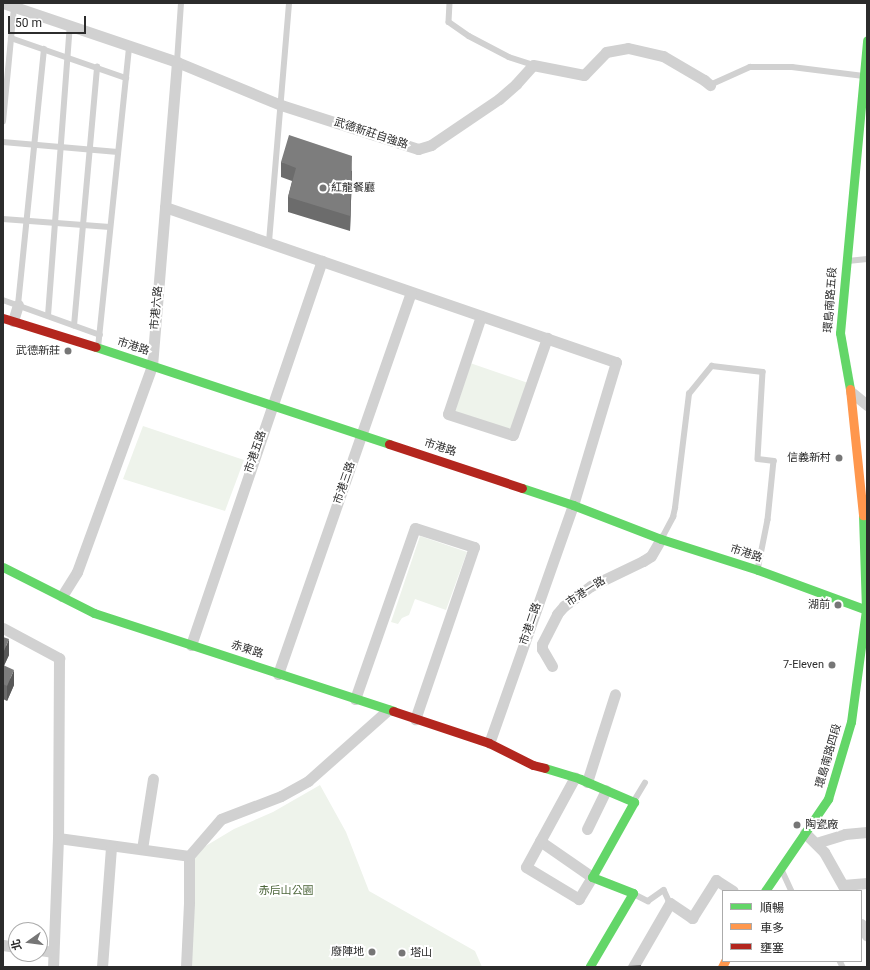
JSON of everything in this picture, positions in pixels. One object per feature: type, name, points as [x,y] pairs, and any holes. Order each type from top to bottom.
[{"type":"street","name":"武德新莊自強路","points":[[3,3],[177,62],[281,105],[418,149],[431,145],[499,99],[516,84],[533,64]]},
{"type":"street","name":"環島南路五段","points":[[866,610],[865,516],[851,392],[840,333],[867,40]]},
{"type":"street","points":[[533,64],[584,75],[606,52],[628,48],[664,56],[710,85]]},
{"type":"street","name":"市港六路","points":[[62,596],[78,572],[152,366],[177,62]]},
{"type":"street","points":[[165,207],[547,338],[513,435],[448,414],[481,316]]},
{"type":"street","name":"市港五路","points":[[191,645],[322,261]]},
{"type":"street","name":"市港三路","points":[[278,674],[411,292]]},
{"type":"street","points":[[8,320],[18,305]]},
{"type":"street","name":"市港路","points":[[8,320],[98,348],[573,505],[662,539],[758,570],[866,610]]},
{"type":"street","name":"市港二路","points":[[489,743],[573,505],[616,362],[547,338]]},
{"type":"street","points":[[851,392],[867,405]]},
{"type":"street","points":[[355,699],[415,528],[474,547],[415,719]]},
{"type":"street","name":"市港一路","points":[[552,666],[542,649],[542,644],[557,614],[564,606],[591,586],[647,559],[651,556],[662,539]]},
{"type":"street","name":"赤東路","points":[[3,567],[94,613],[489,743],[533,765],[575,777],[634,802]]},
{"type":"street","name":"環島南路四段","points":[[766,890],[828,799],[851,722],[866,610]]},
{"type":"street","points":[[3,628],[59,658],[58,838],[52,952],[53,967]]},
{"type":"street","points":[[587,782],[615,694]]},
{"type":"street","points":[[186,967],[189,903],[189,856],[221,819],[281,796],[308,781],[388,710]]},
{"type":"street","points":[[575,777],[526,867],[579,899],[634,802]]},
{"type":"street","points":[[142,848],[153,779]]},
{"type":"street","points":[[587,829],[606,790]]},
{"type":"street","points":[[816,843],[845,834],[867,832]]},
{"type":"street","points":[[805,833],[816,843],[831,862],[844,888],[867,883]]},
{"type":"street","points":[[58,838],[111,846],[142,848],[189,856]]},
{"type":"street","points":[[540,841],[592,877],[633,893],[590,966]]},
{"type":"street","points":[[102,967],[111,846]]},
{"type":"street","points":[[633,967],[670,903],[692,918],[716,880],[731,890]]},
{"type":"street","points":[[862,926],[867,936]]},
{"type":"street","points":[[48,951],[52,952]]},
{"type":"lane","name":"市港六路","points":[[177,62],[181,3]]},
{"type":"lane","points":[[269,242],[289,3]]},
{"type":"lane","points":[[450,3],[449,22],[469,36],[509,57],[533,64]]},
{"type":"lane","points":[[3,122],[14,7]]},
{"type":"lane","points":[[48,316],[70,26]]},
{"type":"lane","points":[[11,38],[126,78]]},
{"type":"lane","points":[[98,348],[129,46]]},
{"type":"lane","points":[[18,305],[44,49]]},
{"type":"lane","points":[[74,326],[97,67]]},
{"type":"lane","points":[[710,85],[750,67],[792,67],[864,76]]},
{"type":"lane","points":[[3,142],[118,152]]},
{"type":"lane","points":[[3,218],[110,227]]},
{"type":"lane","points":[[846,261],[867,259]]},
{"type":"lane","points":[[3,300],[100,335]]},
{"type":"lane","points":[[662,539],[673,517],[675,508],[689,394],[712,366],[763,372],[758,459],[774,461],[768,520],[758,570]]},
{"type":"lane","points":[[634,802],[645,784]]},
{"type":"lane","points":[[781,867],[792,890]]},
{"type":"lane","points":[[633,893],[648,901],[664,890],[670,903]]},
{"type":"green space","points":[[470,363],[528,383],[511,431],[453,412]]},
{"type":"green space","points":[[143,426],[244,460],[225,511],[123,479]]},
{"type":"green space","points":[[420,536],[467,552],[446,610],[415,599],[409,615],[402,618],[398,624],[391,622]]},
{"type":"green space","name":"赤后山公園","points":[[320,785],[346,832],[369,891],[475,951],[482,967],[186,967],[189,856],[234,829],[273,812]]},
{"type":"building","name":"紅龍餐廳","points":[[289,135],[352,156],[350,216],[288,197],[296,168],[281,162]]},
{"type":"building","points":[[3,637],[9,639],[3,653]]},
{"type":"building","points":[[3,665],[14,670],[7,686],[3,684]]},
{"type":"building","points":[[641,965],[641,967],[613,967]]},
{"type":"traffic: fast","points":[[850,389],[840,333],[867,40]]},
{"type":"traffic: fast","points":[[96,347],[389,444]]},
{"type":"traffic: fast","points":[[522,488],[573,505],[661,539],[758,570],[867,610]]},
{"type":"traffic: fast","points":[[766,890],[828,799],[851,722],[866,610],[863,515]]},
{"type":"traffic: fast","points":[[3,567],[94,613],[393,711]]},
{"type":"traffic: fast","points":[[545,768],[580,779],[634,802],[592,877],[633,893],[590,966]]},
{"type":"traffic: slow","points":[[850,389],[863,515]]},
{"type":"traffic: slow","points":[[722,967],[724,962]]},
{"type":"traffic: jam","points":[[3,318],[96,347]]},
{"type":"traffic: jam","points":[[389,444],[522,488]]},
{"type":"traffic: jam","points":[[393,711],[489,743],[533,765],[545,768]]},
{"type":"place","name":"紅龍餐廳","points":[[323,188]]},
{"type":"place","name":"武德新莊","points":[[68,351]]},
{"type":"place","name":"信義新村","points":[[839,458]]},
{"type":"place","name":"湖前","points":[[838,605]]},
{"type":"place","name":"7-Eleven","points":[[832,665]]},
{"type":"place","name":"陶瓷廠","points":[[797,825]]},
{"type":"place","name":"廢陣地","points":[[372,952]]},
{"type":"place","name":"塔山","points":[[402,953]]}]
